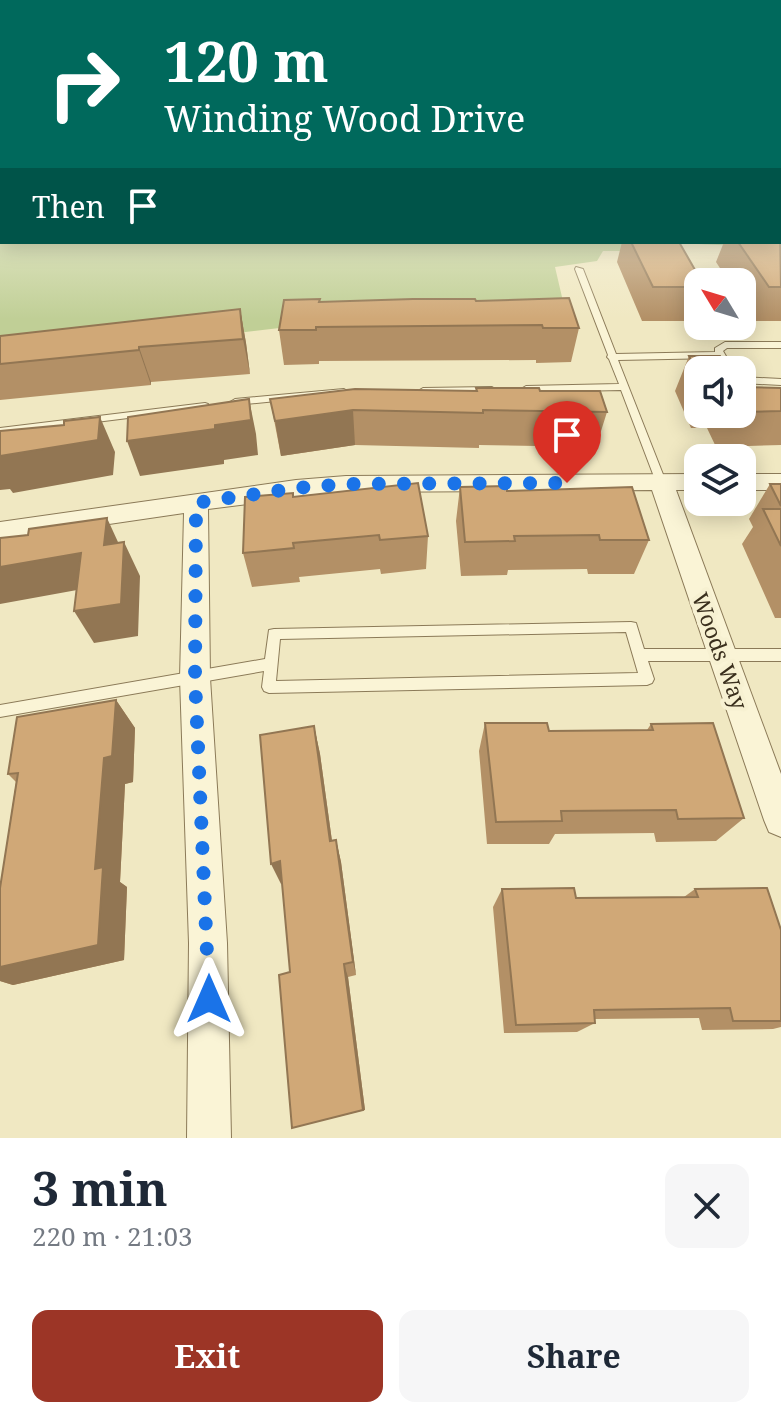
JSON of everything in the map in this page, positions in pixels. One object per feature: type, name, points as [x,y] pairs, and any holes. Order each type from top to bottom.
[{"type":"street","name":"Woods Way","points":[[661,482],[781,820]]},
{"type":"street","points":[[0,531],[296,488],[346,484],[684,482]]},
{"type":"street","points":[[756,482],[781,482]]},
{"type":"street","points":[[196,503],[195,678],[208,943],[209,1138]]},
{"type":"lane","points":[[579,269],[661,482]]},
{"type":"lane","points":[[611,357],[721,355],[718,350],[725,345],[781,345]]},
{"type":"lane","points":[[756,381],[781,382]]},
{"type":"lane","points":[[516,389],[623,387]]},
{"type":"lane","points":[[409,391],[501,389]]},
{"type":"lane","points":[[0,431],[317,392],[363,392]]},
{"type":"lane","points":[[631,627],[647,679],[269,687],[271,664],[274,634],[631,627]]},
{"type":"lane","points":[[640,655],[781,655]]},
{"type":"lane","points":[[0,711],[271,664]]},
{"type":"green space","points":[[0,244],[671,244],[637,251],[603,251],[597,261],[555,267],[565,310],[288,327],[0,361]]},
{"type":"green space","points":[[697,244],[781,244],[781,268],[760,247]]},
{"type":"building","points":[[632,244],[680,244],[694,268],[684,268],[684,287],[653,287]]},
{"type":"building","points":[[739,244],[780,244],[781,287],[769,287]]},
{"type":"building","points":[[569,298],[579,328],[543,328],[542,325],[279,330],[284,300]]},
{"type":"building","points":[[240,309],[243,339],[139,347],[139,350],[0,364],[0,336]]},
{"type":"building","points":[[756,387],[781,388],[781,411],[756,412]]},
{"type":"building","points":[[476,388],[600,391],[607,412],[353,410],[275,421],[270,399],[355,389],[477,391]]},
{"type":"building","points":[[249,399],[251,420],[215,425],[215,429],[127,441],[128,417]]},
{"type":"building","points":[[100,417],[98,440],[0,456],[0,431],[64,425],[64,421]]},
{"type":"building","points":[[418,483],[428,536],[380,540],[379,535],[293,543],[294,548],[243,553],[245,497],[293,493],[293,497]]},
{"type":"building","points":[[770,484],[781,484],[781,506]]},
{"type":"building","points":[[507,486],[507,491],[632,487],[649,540],[600,540],[599,535],[514,536],[515,541],[465,542],[460,487]]},
{"type":"building","points":[[763,509],[781,509],[781,546]]},
{"type":"building","points":[[107,518],[104,545],[124,542],[121,604],[74,611],[81,553],[0,567],[0,538],[28,535],[29,529]]},
{"type":"building","points":[[116,700],[112,756],[104,758],[95,869],[103,867],[98,945],[0,967],[0,888],[18,773],[8,774],[17,717]]},
{"type":"building","points":[[485,723],[547,723],[549,731],[653,730],[651,724],[713,723],[744,818],[678,819],[676,810],[561,811],[562,821],[496,822]]},
{"type":"building","points":[[314,726],[330,841],[336,840],[353,962],[344,964],[363,1110],[292,1128],[279,975],[290,972],[280,861],[271,864],[260,735]]},
{"type":"building","points":[[574,888],[576,898],[698,897],[695,889],[767,888],[781,930],[781,1021],[733,1021],[730,1008],[594,1010],[595,1023],[516,1025],[502,889]]},
{"type":"route","points":[[209,999],[195,678],[196,503],[346,484],[567,483]]}]
